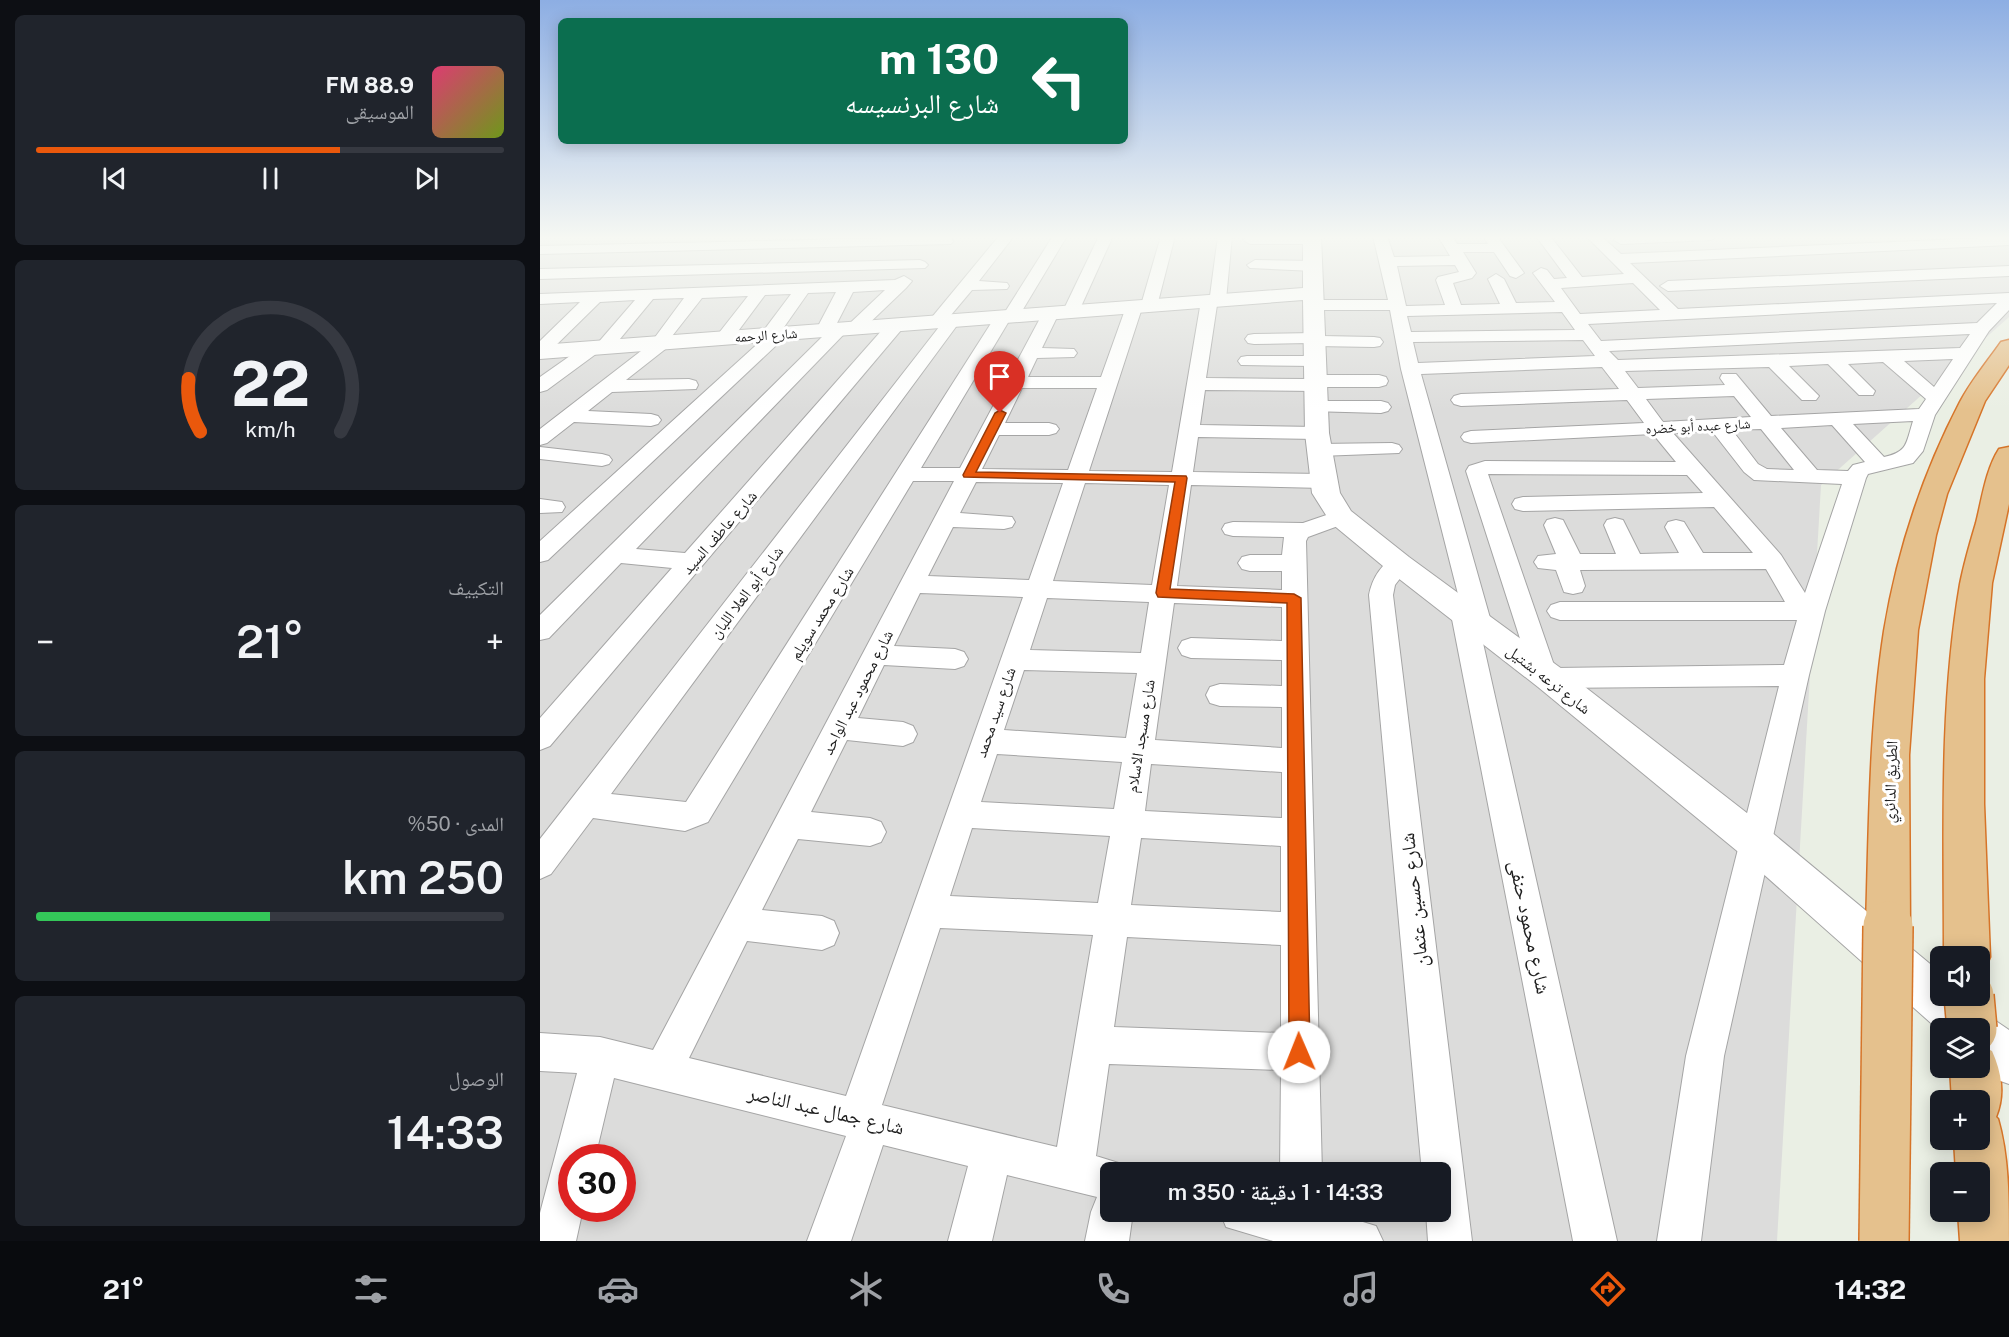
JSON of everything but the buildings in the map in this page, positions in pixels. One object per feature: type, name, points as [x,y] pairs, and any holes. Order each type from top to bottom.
[{"type":"highway","name":"الطريق الدائري","points":[[1884,1241],[1890,756],[1901,630],[1920,535],[1933,494],[1973,401],[2009,347]]},
{"type":"highway","points":[[1966,946],[1964,804],[1966,679],[1976,583],[2009,454]]},
{"type":"highway","points":[[1981,1150],[1988,1241]]},
{"type":"street","points":[[540,299],[675,294]]},
{"type":"street","points":[[540,440],[660,343],[696,294]]},
{"type":"street","points":[[724,338],[758,294]]},
{"type":"street","points":[[540,554],[774,334],[800,294]]},
{"type":"street","points":[[840,329],[846,294]]},
{"type":"street","points":[[540,631],[840,329],[888,294]]},
{"type":"street","name":"شارع أبو العلا اللبان","points":[[540,864],[945,321],[962,294]]},
{"type":"street","name":"شارع محمد سويلم","points":[[585,804],[685,817],[696,813],[1022,294]]},
{"type":"street","name":"شارع محمود عبد الواحد","points":[[662,1071],[1031,353],[1072,294]]},
{"type":"street","name":"شارع سيد محمد","points":[[829,1241],[927,911],[1109,383],[1146,294]]},
{"type":"street","name":"شارع مسجد الاسلام","points":[[1072,1171],[1137,751],[1189,431],[1214,294]]},
{"type":"street","points":[[1283,294],[1392,449]]},
{"type":"street","name":"شارع محمود حنفى","points":[[1395,294],[1410,369],[1472,620],[1595,1241]]},
{"type":"street","points":[[1449,294],[1455,310]]},
{"type":"street","points":[[1503,294],[1510,308]]},
{"type":"street","points":[[1557,294],[1658,428],[1773,561],[1807,611]]},
{"type":"street","points":[[1653,294],[1674,314]]},
{"type":"street","points":[[1701,294],[1721,312]]},
{"type":"street","points":[[540,386],[599,347],[648,295]]},
{"type":"street","points":[[540,352],[595,297]]},
{"type":"street","points":[[1247,361],[1316,344],[1398,308],[1455,310],[1510,308],[1629,316],[2009,299]]},
{"type":"street","points":[[1717,425],[1751,468],[1769,476],[1811,477],[1868,471],[1906,459],[1913,451],[1931,407],[1965,353],[1982,328],[2009,299]]},
{"type":"street","name":"شارع الرحمه","points":[[540,352],[1213,301],[1316,344]]},
{"type":"street","points":[[1616,303],[1629,316]]},
{"type":"street","points":[[685,309],[749,306]]},
{"type":"street","points":[[1197,384],[1316,344],[1373,321]]},
{"type":"street","name":"شارع عاطف السيد","points":[[540,738],[896,325]]},
{"type":"street","points":[[1410,369],[1468,366],[1602,352],[1982,328]]},
{"type":"street","points":[[1404,337],[1602,352],[1717,364],[1965,353]]},
{"type":"street","points":[[1254,339],[1373,348]]},
{"type":"street","points":[[1316,344],[1379,381]]},
{"type":"street","points":[[1316,344],[1381,407]]},
{"type":"street","points":[[1189,431],[1316,344]]},
{"type":"street","points":[[908,474],[1182,478],[1316,344]]},
{"type":"street","name":"شارع ترعه بشتيل","points":[[1316,344],[1332,505],[1341,517],[1547,676],[1756,843],[1959,1018]]},
{"type":"street","points":[[1031,353],[1068,353]]},
{"type":"street","points":[[1888,357],[1931,407]]},
{"type":"street","points":[[1833,359],[1866,391]]},
{"type":"street","points":[[1774,362],[1809,396]]},
{"type":"street","points":[[1717,364],[1811,477]]},
{"type":"street","points":[[1468,366],[1482,399]]},
{"type":"street","points":[[1016,382],[1109,383]]},
{"type":"street","points":[[609,386],[689,385]]},
{"type":"street","points":[[1461,400],[1739,390]]},
{"type":"street","name":"شارع عبده أبو خضره","points":[[1472,436],[1837,419],[1931,407]]},
{"type":"street","points":[[570,416],[651,420]]},
{"type":"street","points":[[1837,419],[1868,471]]},
{"type":"street","points":[[992,429],[1049,429]]},
{"type":"street","points":[[540,453],[602,460]]},
{"type":"street","points":[[1692,469],[1485,467],[1477,471],[1547,676],[1795,675]]},
{"type":"street","points":[[1679,1241],[1705,1056],[1795,675],[1807,611],[1868,471]]},
{"type":"street","points":[[1523,504],[1719,500]]},
{"type":"street","points":[[1301,1162],[1294,540],[1305,530],[1341,517]]},
{"type":"street","points":[[945,520],[1004,522]]},
{"type":"street","points":[[1555,525],[1561,562],[1573,586]]},
{"type":"street","points":[[1615,525],[1632,562]]},
{"type":"street","points":[[1676,526],[1696,562]]},
{"type":"street","points":[[1233,529],[1305,530]]},
{"type":"street","points":[[615,555],[693,562]]},
{"type":"street","points":[[1561,562],[1773,561]]},
{"type":"street","points":[[1250,562],[1294,563]]},
{"type":"street","name":"شارع حسين عثمان","points":[[1399,564],[1383,583],[1381,595],[1450,1241]]},
{"type":"street","points":[[913,584],[1294,598]]},
{"type":"street","points":[[1560,611],[1807,611]]},
{"type":"street","points":[[1191,648],[1294,651]]},
{"type":"street","points":[[877,655],[955,659]]},
{"type":"street","points":[[1013,660],[1152,663]]},
{"type":"street","points":[[1220,695],[1295,697]]},
{"type":"street","points":[[838,728],[903,734]]},
{"type":"street","points":[[985,741],[1296,761]]},
{"type":"street","points":[[960,814],[1297,833]]},
{"type":"street","points":[[789,824],[870,832]]},
{"type":"street","points":[[927,911],[1110,918],[1298,929]]},
{"type":"street","points":[[737,924],[822,933]]},
{"type":"street","points":[[1990,1044],[2009,1060]]},
{"type":"street","points":[[1090,1045],[1299,1052]]},
{"type":"street","name":"شارع جمال عبد الناصر","points":[[540,1052],[600,1056],[1100,1178]]},
{"type":"street","points":[[578,1144],[600,1056]]},
{"type":"street","points":[[970,1241],[992,1150]]},
{"type":"street","points":[[557,1240],[561,1222]]},
{"type":"street","points":[[1107,1241],[1110,1222]]},
{"type":"street","points":[[1276,1222],[1361,1241]]},
{"type":"shaded area","points":[[540,294],[2009,294],[2009,317],[1821,485],[1777,1241],[540,1241]]},
{"type":"route","points":[[1000,413],[968,475],[1182,478],[1163,593],[1294,598],[1299,1052]]}]
